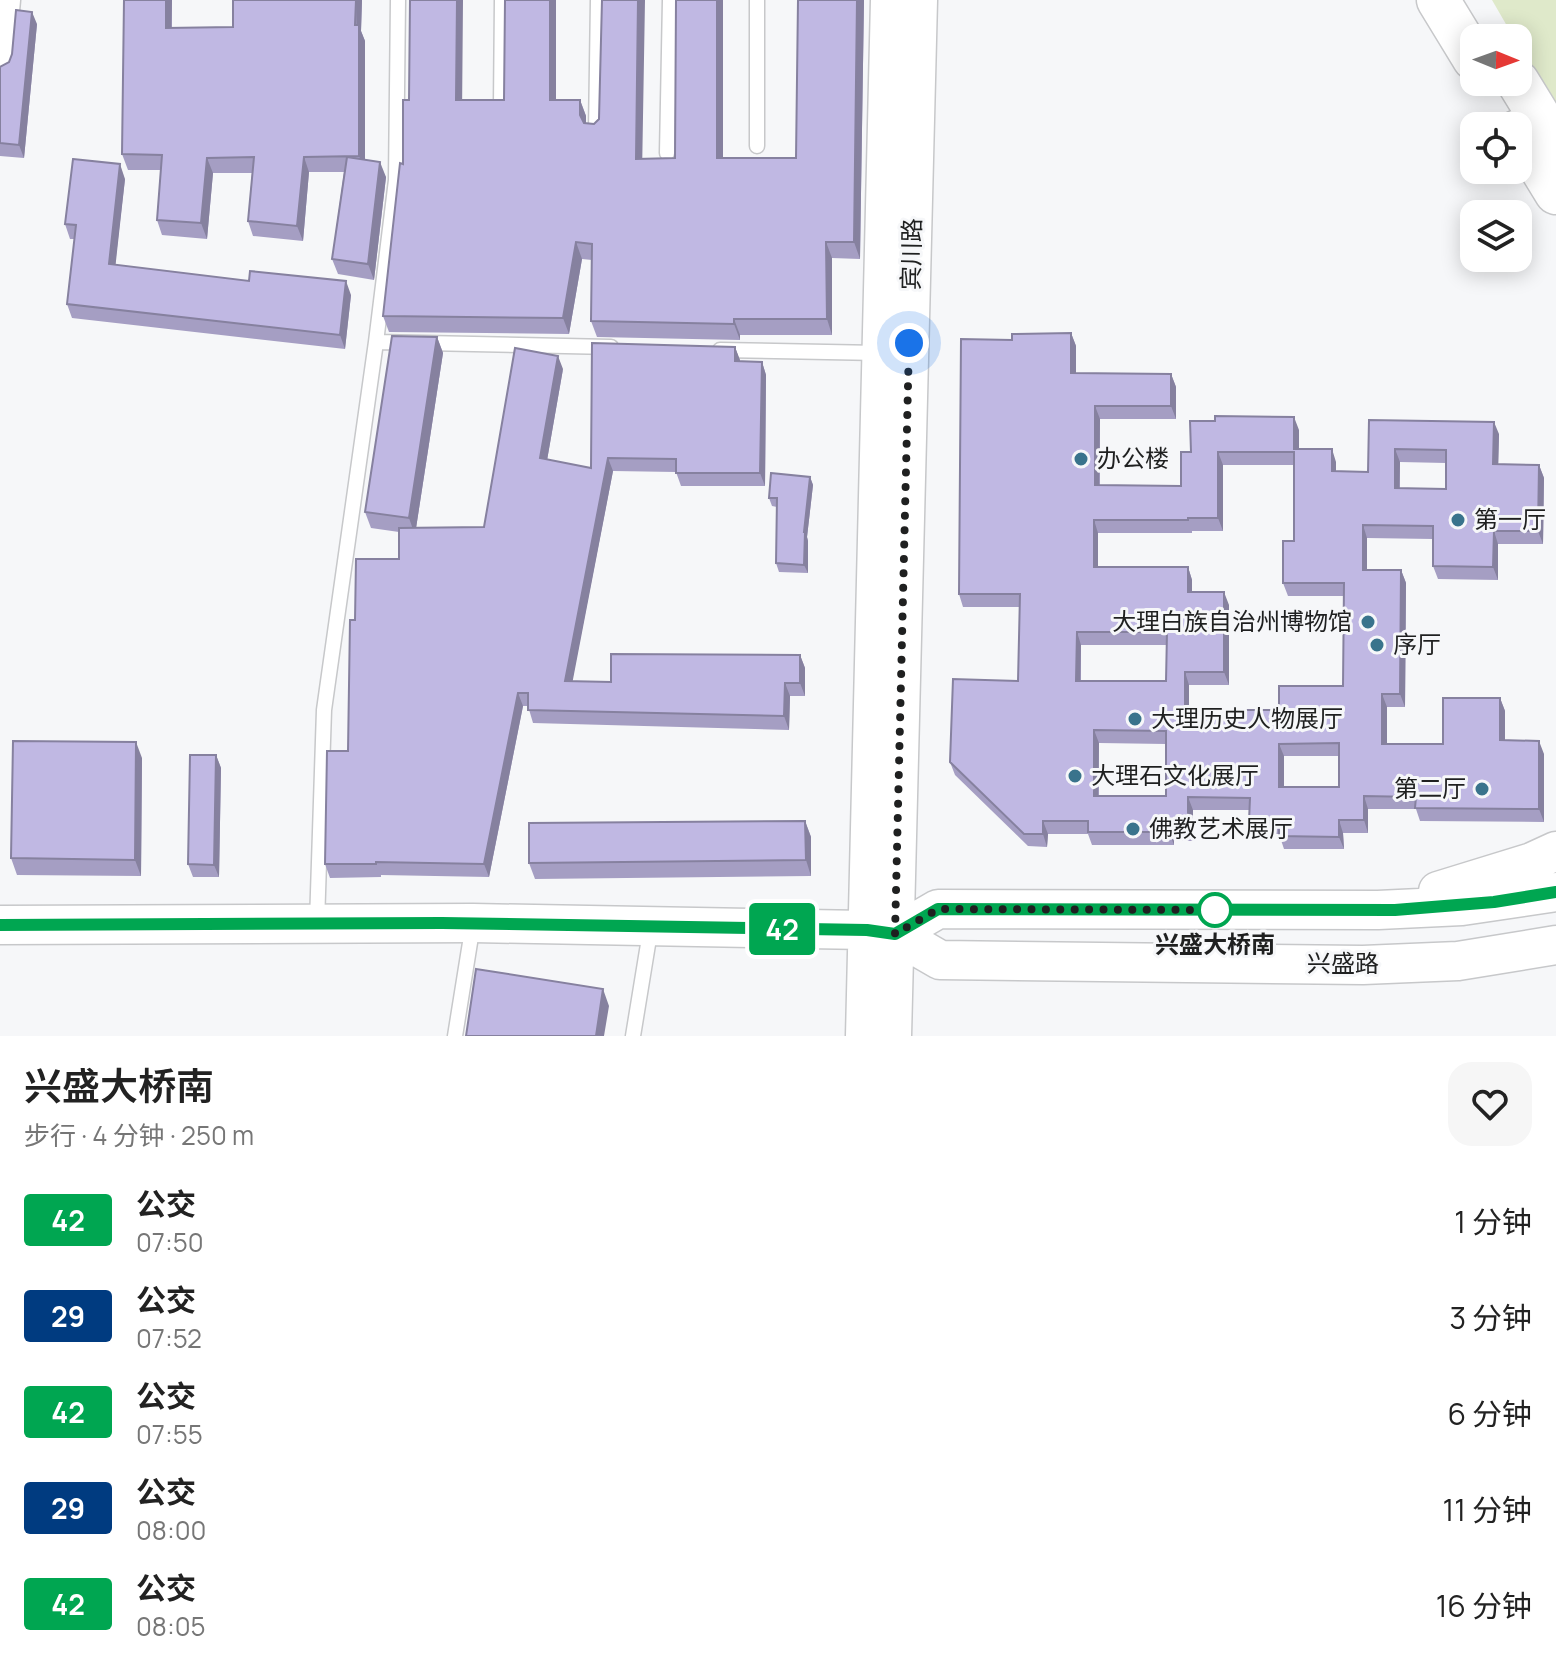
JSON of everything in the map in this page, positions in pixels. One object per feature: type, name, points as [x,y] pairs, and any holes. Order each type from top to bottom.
[{"type":"main road","points":[[1438,0],[1460,36]]},
{"type":"main road","points":[[1468,0],[1483,24]]},
{"type":"main road","points":[[1527,96],[1556,144]]},
{"type":"main road","points":[[1532,153],[1556,193]]},
{"type":"street","points":[[0,64],[6,0]]},
{"type":"street","name":"宾川路","points":[[890,0],[881,354],[881,932],[892,1036]]},
{"type":"street","name":"宾川路","points":[[865,1036],[881,932],[918,0]]},
{"type":"street","points":[[1378,910],[1532,862],[1556,851]]},
{"type":"street","points":[[881,932],[938,909],[1378,910],[1462,906],[1556,892]]},
{"type":"street","name":"兴盛路","points":[[0,925],[473,923],[881,932],[940,960],[1347,965],[1458,961],[1556,945]]},
{"type":"street","points":[[1458,961],[1556,972]]},
{"type":"lane","points":[[317,923],[324,710],[396,180],[398,0]]},
{"type":"lane","points":[[501,105],[502,0]]},
{"type":"lane","points":[[596,131],[598,0]]},
{"type":"lane","points":[[667,153],[670,0]]},
{"type":"lane","points":[[757,0],[757,146]]},
{"type":"lane","points":[[376,342],[629,348]]},
{"type":"lane","points":[[708,350],[881,354]]},
{"type":"lane","points":[[455,1036],[473,923]]},
{"type":"lane","points":[[633,1036],[651,926]]},
{"type":"green space","points":[[1492,0],[1556,0],[1556,108],[1532,68],[1532,24],[1506,24]]},
{"type":"building","points":[[124,0],[166,0],[166,28],[233,27],[233,0],[356,0],[355,25],[359,25],[359,156],[304,157],[297,226],[248,221],[254,157],[207,158],[201,223],[157,220],[162,155],[122,154]]},
{"type":"building","points":[[410,0],[457,0],[456,100],[504,100],[505,0],[550,0],[550,100],[580,100],[580,115],[584,123],[594,124],[599,119],[602,0],[638,0],[636,159],[675,158],[676,0],[717,0],[717,158],[796,158],[798,0],[857,0],[854,242],[826,242],[827,319],[734,319],[734,324],[591,321],[592,244],[576,242],[563,318],[383,316],[400,163],[403,164],[403,100],[409,100]]},
{"type":"building","points":[[16,10],[32,12],[19,145],[0,143],[0,67],[9,62],[12,54]]},
{"type":"building","points":[[347,157],[380,162],[368,264],[332,259]]},
{"type":"building","points":[[73,159],[120,164],[109,264],[249,281],[250,271],[346,281],[340,335],[67,304],[76,225],[65,224]]},
{"type":"building","points":[[1071,333],[1071,373],[1171,374],[1171,406],[1095,406],[1095,485],[1181,486],[1181,452],[1191,452],[1190,421],[1215,421],[1215,416],[1294,417],[1294,449],[1332,449],[1332,471],[1368,472],[1369,420],[1494,422],[1493,464],[1539,465],[1538,531],[1494,531],[1493,567],[1433,566],[1433,526],[1363,525],[1363,570],[1401,570],[1400,694],[1382,694],[1382,744],[1443,744],[1443,698],[1500,698],[1500,740],[1539,741],[1539,809],[1415,808],[1416,797],[1364,796],[1364,820],[1339,820],[1339,837],[1279,836],[1279,821],[1249,821],[1250,798],[1188,797],[1188,828],[1169,828],[1169,832],[1088,832],[1088,821],[1043,821],[1043,834],[1024,834],[950,762],[953,679],[1018,681],[1020,594],[959,594],[961,339],[1012,340],[1012,334]],"holes":[[[1395,449],[1446,450],[1446,489],[1395,488]],[[1218,452],[1294,452],[1294,541],[1283,541],[1283,583],[1344,583],[1343,686],[1279,686],[1279,710],[1185,710],[1185,672],[1224,672],[1224,592],[1188,592],[1188,567],[1094,567],[1094,520],[1218,518]],[[1077,632],[1167,632],[1166,681],[1076,681]],[[1094,730],[1166,731],[1166,796],[1094,796]],[[1339,743],[1339,787],[1279,787],[1279,744]]]},
{"type":"building","points":[[392,336],[437,337],[409,518],[365,512]]},
{"type":"building","points":[[592,343],[735,347],[735,361],[762,362],[760,473],[676,473],[676,459],[608,458],[565,681],[611,682],[611,654],[800,655],[800,683],[785,683],[784,716],[528,710],[528,693],[518,693],[484,864],[325,864],[327,751],[348,751],[350,620],[355,620],[356,559],[399,559],[399,528],[484,527],[515,348],[558,356],[540,458],[591,468]]},
{"type":"building","points":[[771,473],[810,477],[804,565],[776,563],[777,498],[769,498]]},
{"type":"building","points":[[13,741],[136,742],[135,860],[11,858]]},
{"type":"building","points":[[190,755],[216,755],[214,865],[188,864]]},
{"type":"building","points":[[805,821],[806,860],[529,863],[529,823]]},
{"type":"building","points":[[476,969],[603,989],[596,1036],[466,1036]]},
{"type":"bus line","name":"42","points":[[0,925],[473,923],[867,930],[895,934],[938,909],[1395,910],[1462,906],[1556,892]]},
{"type":"place","name":"办公楼","points":[[1081,459]]},
{"type":"place","name":"第一厅","points":[[1458,520]]},
{"type":"place","name":"大理白族自治州博物馆","points":[[1368,622]]},
{"type":"place","name":"序厅","points":[[1377,645]]},
{"type":"place","name":"大理历史人物展厅","points":[[1135,719]]},
{"type":"place","name":"大理石文化展厅","points":[[1075,776]]},
{"type":"place","name":"第二厅","points":[[1482,789]]},
{"type":"place","name":"佛教艺术展厅","points":[[1133,829]]},
{"type":"place","name":"兴盛大桥南","points":[[1215,910]]},
{"type":"route","points":[[909,343],[895,934],[938,909],[1215,910]]}]
